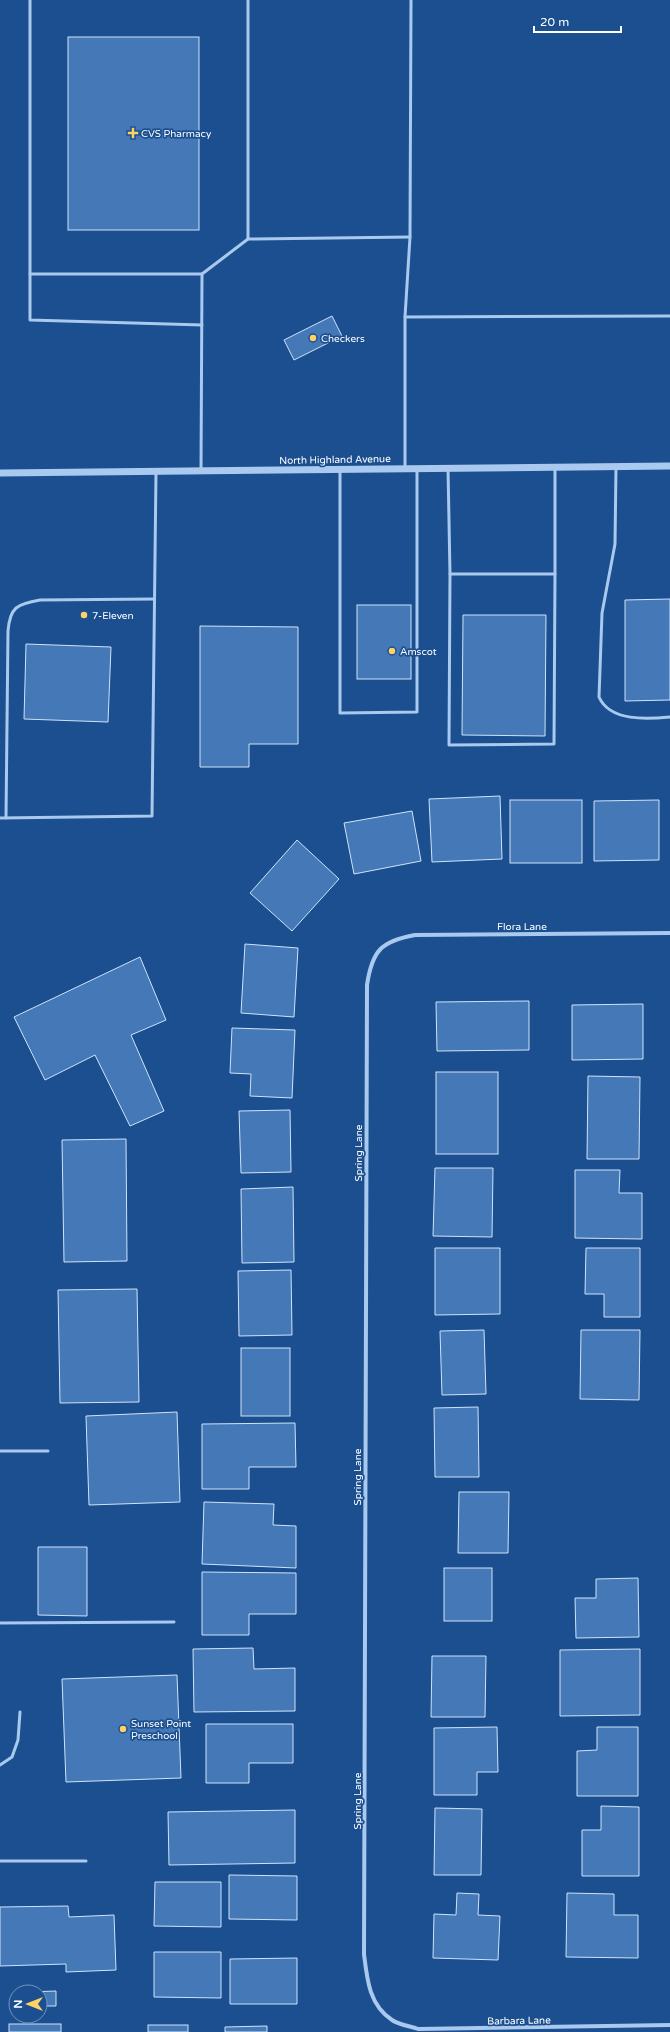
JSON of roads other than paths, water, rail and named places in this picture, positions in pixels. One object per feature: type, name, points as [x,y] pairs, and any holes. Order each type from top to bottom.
[{"type":"street","name":"North Highland Avenue","points":[[0,473],[670,466]]},
{"type":"street","name":"Flora Lane","points":[[379,950],[395,939],[415,935],[670,933]]},
{"type":"street","name":"Spring Lane","points":[[375,2005],[367,1979],[364,1954],[367,993],[370,964],[379,950]]},
{"type":"street","name":"Barbara Lane","points":[[375,2005],[392,2020],[418,2029],[488,2030],[670,2025]]},
{"type":"lane","points":[[30,0],[30,320],[202,325]]},
{"type":"lane","points":[[248,0],[248,238]]},
{"type":"lane","points":[[405,468],[405,317],[410,237],[412,0]]},
{"type":"lane","points":[[30,274],[202,274],[248,238],[410,237]]},
{"type":"lane","points":[[201,470],[202,274]]},
{"type":"lane","points":[[405,317],[670,316]]},
{"type":"lane","points":[[448,468],[450,574],[449,744],[554,744],[555,467]]},
{"type":"lane","points":[[616,467],[615,544],[602,613],[599,697],[602,705],[615,713],[642,719],[670,717]]},
{"type":"lane","points":[[340,469],[340,713],[417,712],[418,468]]},
{"type":"lane","points":[[0,818],[152,816],[156,471]]},
{"type":"lane","points":[[450,574],[555,574]]},
{"type":"lane","points":[[6,818],[8,631],[9,618],[15,608],[26,602],[40,600],[154,599]]},
{"type":"lane","points":[[0,1451],[48,1451]]},
{"type":"lane","points":[[0,1623],[174,1622]]},
{"type":"lane","points":[[0,1765],[12,1757],[18,1740],[20,1712]]},
{"type":"lane","points":[[0,1861],[86,1861]]},
{"type":"place","name":"CVS Pharmacy","points":[[133,133]]},
{"type":"place","name":"Checkers","points":[[313,338]]},
{"type":"place","name":"7-Eleven","points":[[84,615]]},
{"type":"place","name":"Amscot","points":[[392,651]]},
{"type":"place","name":"Sunset Point Preschool","points":[[123,1729]]}]
